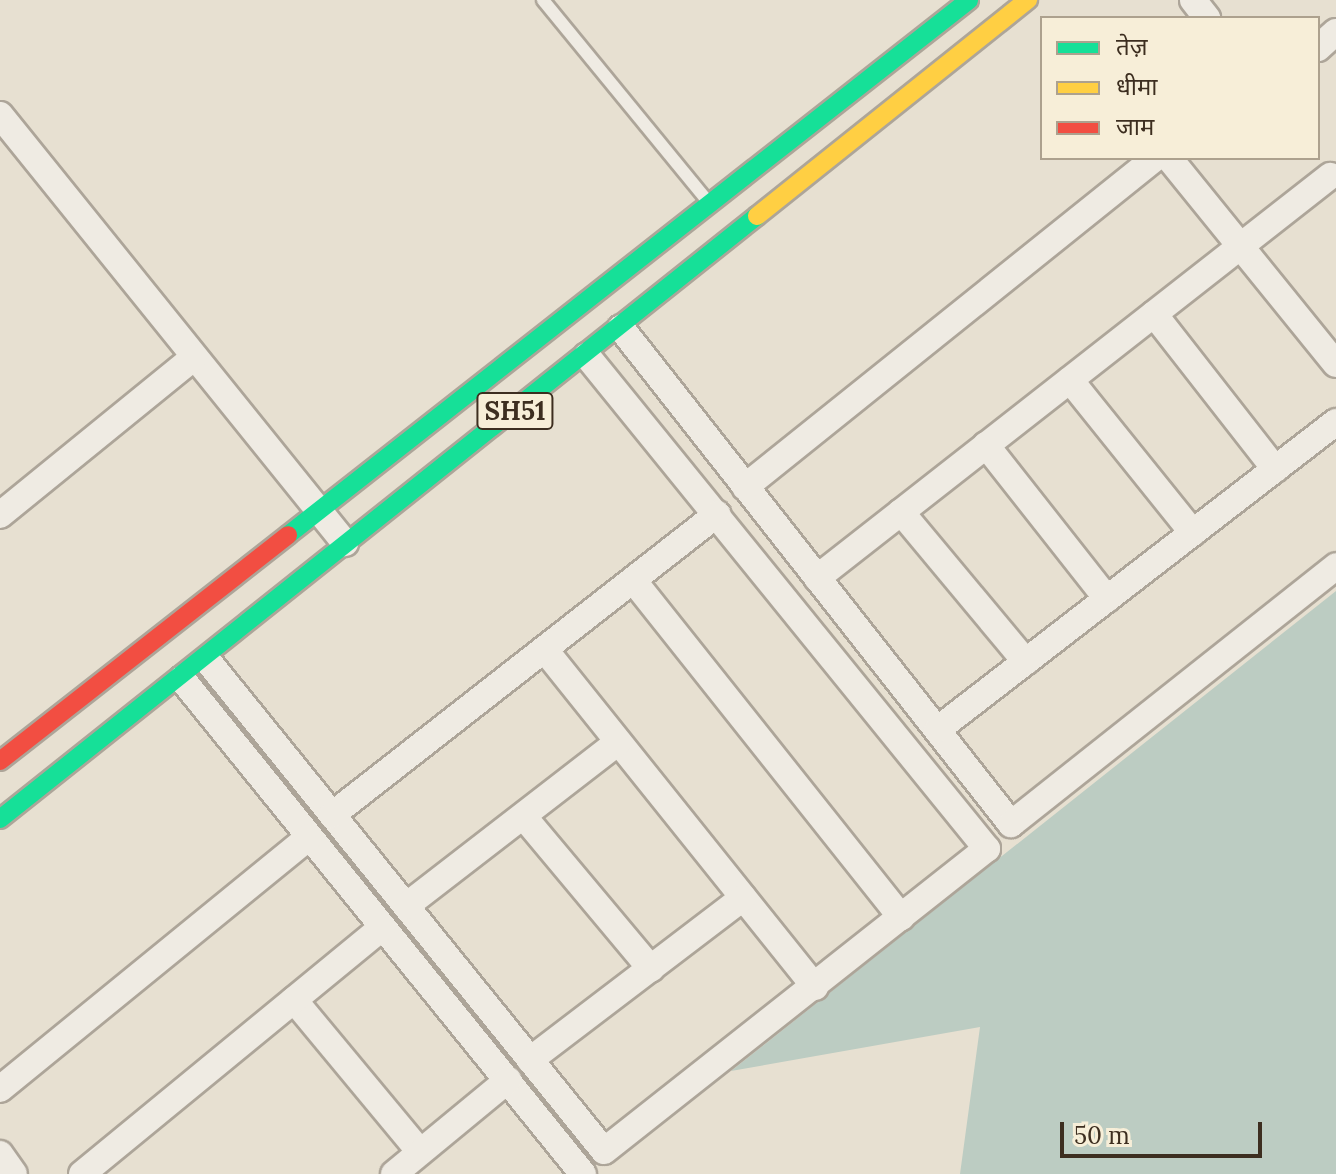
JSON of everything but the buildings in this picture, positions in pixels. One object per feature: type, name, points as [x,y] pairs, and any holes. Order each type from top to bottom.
[{"type":"main road","name":"SH51","points":[[0,761],[969,0]]},
{"type":"main road","name":"SH51","points":[[0,819],[207,660],[345,543],[587,356],[1028,0]]},
{"type":"street","points":[[1193,0],[1205,16]]},
{"type":"street","points":[[1320,46],[1336,32]]},
{"type":"street","points":[[0,115],[345,543]]},
{"type":"street","points":[[745,487],[1153,160]]},
{"type":"street","points":[[1171,160],[1336,364]]},
{"type":"street","points":[[817,578],[1241,246],[1327,173]]},
{"type":"street","points":[[1154,314],[1275,469]]},
{"type":"street","points":[[621,328],[1011,824],[1336,566]]},
{"type":"street","points":[[207,660],[604,1151],[815,987],[987,849],[587,356]]},
{"type":"street","points":[[0,515],[193,358]]},
{"type":"street","points":[[1070,380],[1193,533]]},
{"type":"street","points":[[937,730],[1336,422]]},
{"type":"street","points":[[986,445],[1107,599]]},
{"type":"street","points":[[901,512],[1026,662]]},
{"type":"street","points":[[332,815],[717,514]]},
{"type":"street","points":[[633,580],[901,917]]},
{"type":"street","points":[[545,650],[815,987]]},
{"type":"street","points":[[182,679],[583,1174]]},
{"type":"street","points":[[406,906],[618,742]]},
{"type":"street","points":[[524,817],[651,969]]},
{"type":"street","points":[[0,1089],[309,837]]},
{"type":"street","points":[[530,1060],[743,898]]},
{"type":"street","points":[[82,1174],[383,927]]},
{"type":"street","points":[[294,1000],[420,1152]]},
{"type":"street","points":[[394,1174],[508,1080]]},
{"type":"street","points":[[0,1154],[14,1174]]},
{"type":"lane","points":[[543,0],[711,205]]},
{"type":"shaded area","points":[[1336,591],[1336,1174],[960,1174],[980,1027],[731,1071]]},
{"type":"traffic: fast","points":[[288,535],[969,0]]},
{"type":"traffic: fast","points":[[0,819],[757,216]]},
{"type":"traffic: slow","points":[[757,216],[1028,0]]},
{"type":"traffic: jam","points":[[0,761],[288,535]]}]
